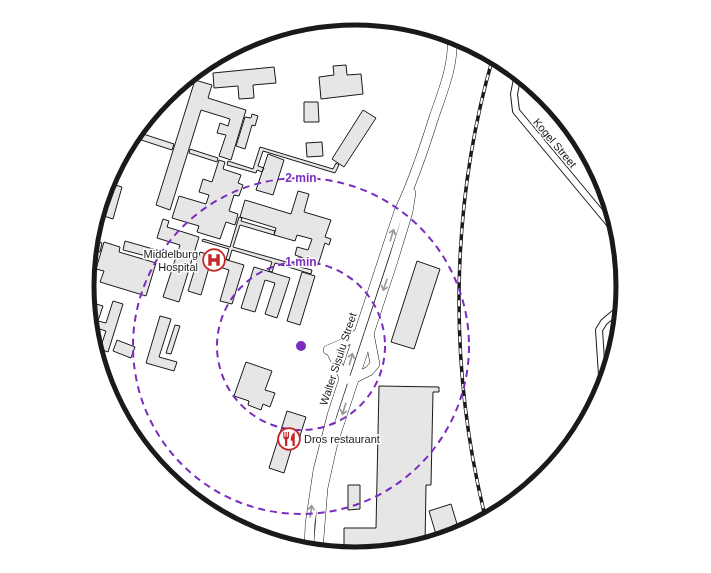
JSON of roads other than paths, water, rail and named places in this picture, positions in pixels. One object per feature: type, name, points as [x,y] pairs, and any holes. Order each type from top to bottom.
[{"type":"main road","name":"Walter Sisulu Street","points":[[309,544],[310,524],[318,470],[332,415],[349,380],[369,331],[408,212],[414,180],[451,62],[452,43]]},
{"type":"main road","name":"Walter Sisulu Street","points":[[318,546],[323,488],[349,380],[358,333],[399,211],[414,180]]},
{"type":"main road","points":[[358,333],[330,351],[349,380],[369,371],[375,364],[369,331]]},
{"type":"street","name":"Kogel Street","points":[[517,80],[514,94],[516,111],[609,223]]},
{"type":"street","points":[[602,375],[598,334],[601,325],[615,313]]},
{"type":"railway","points":[[485,514],[474,463],[465,405],[460,346],[459,288],[462,229],[468,171],[479,113],[491,63]]},
{"type":"place","name":"Middelburg Hospital","points":[[214,260]]},
{"type":"place","name":"Dros restaurant","points":[[289,439]]}]
